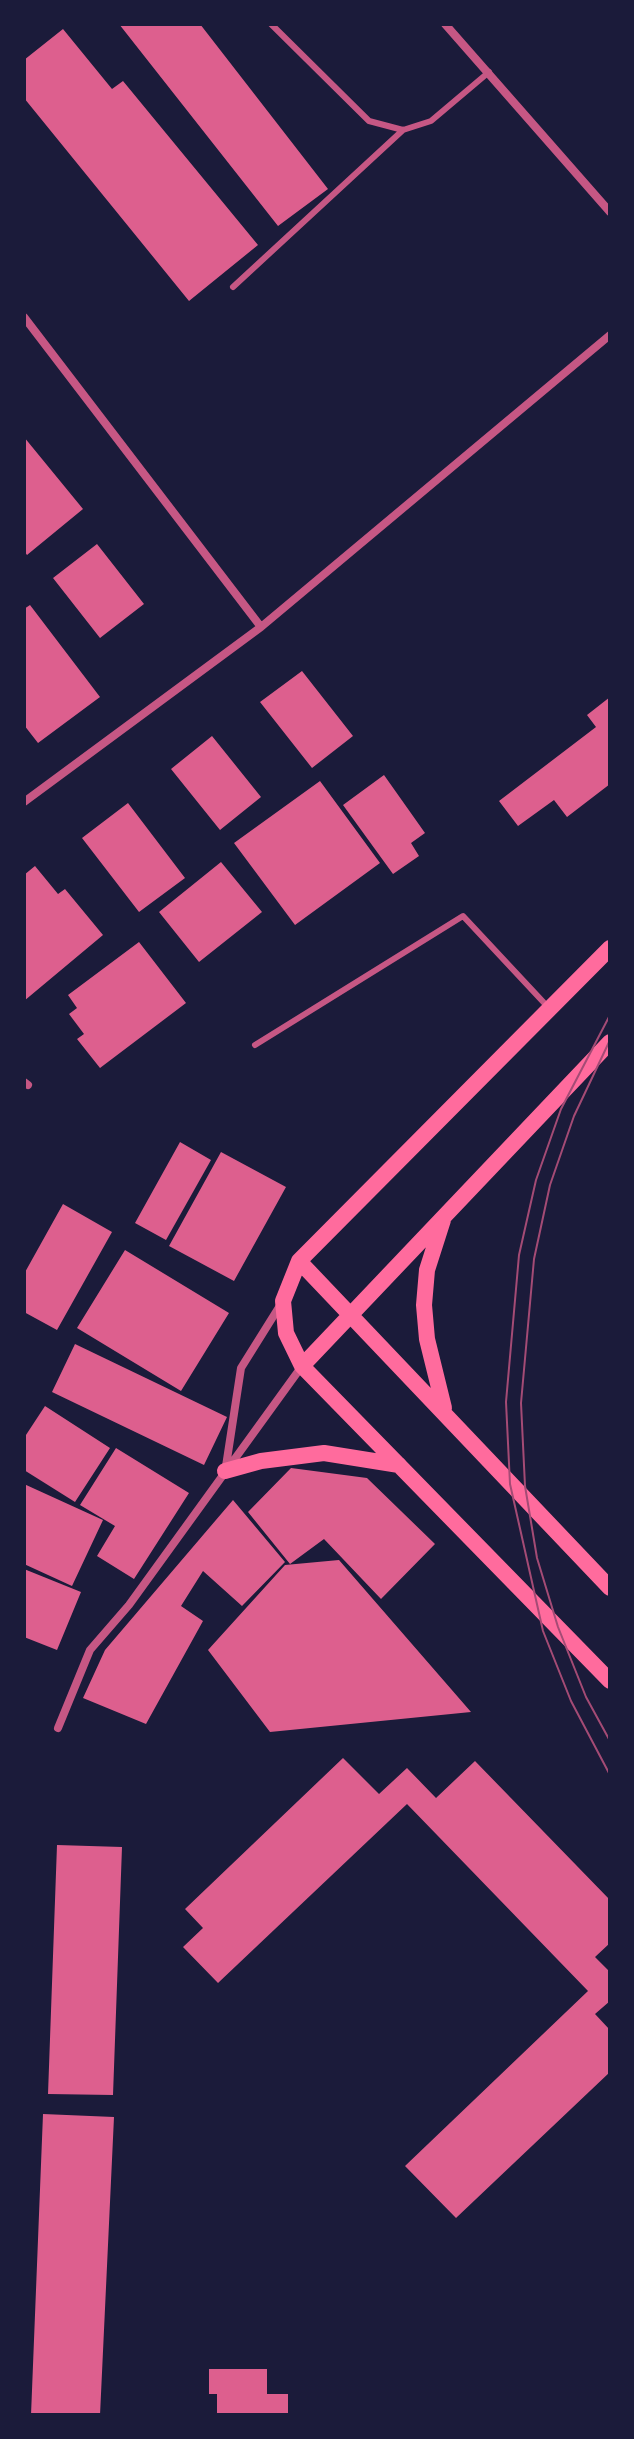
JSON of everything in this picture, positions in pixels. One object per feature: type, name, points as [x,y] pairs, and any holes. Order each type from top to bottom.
[{"type":"main road","points":[[610,948],[299,1261],[283,1301],[286,1333],[302,1366],[610,1681]]},
{"type":"main road","points":[[302,1366],[610,1042]]},
{"type":"main road","points":[[444,1215],[427,1270],[424,1305],[427,1339],[445,1412]]},
{"type":"main road","points":[[299,1261],[610,1588]]},
{"type":"main road","points":[[225,1471],[261,1461],[324,1453],[399,1465]]},
{"type":"street","points":[[445,24],[610,212]]},
{"type":"street","points":[[24,317],[261,627]]},
{"type":"street","points":[[24,334],[33,327]]},
{"type":"street","points":[[24,802],[261,627],[610,335]]},
{"type":"street","points":[[225,1471],[241,1368],[283,1301]]},
{"type":"street","points":[[58,1728],[90,1650],[129,1605],[302,1366]]},
{"type":"lane","points":[[271,24],[369,121],[403,130]]},
{"type":"lane","points":[[233,287],[403,130],[431,121],[489,72]]},
{"type":"lane","points":[[255,1045],[463,916],[550,1009]]},
{"type":"building","points":[[119,24],[200,24],[328,189],[278,226]]},
{"type":"building","points":[[63,29],[112,89],[123,81],[258,245],[189,301],[24,98],[24,60]]},
{"type":"building","points":[[24,437],[83,509],[27,555],[24,551]]},
{"type":"building","points":[[97,544],[144,604],[100,638],[53,578]]},
{"type":"building","points":[[30,605],[100,697],[38,743],[24,725],[24,609]]},
{"type":"building","points":[[302,671],[353,736],[312,768],[260,702]]},
{"type":"building","points":[[610,697],[610,784],[567,817],[554,800],[518,826],[499,801],[596,727],[587,715]]},
{"type":"building","points":[[212,736],[261,797],[220,830],[171,769]]},
{"type":"building","points":[[384,775],[425,833],[411,843],[419,856],[393,874],[343,805]]},
{"type":"building","points":[[320,781],[380,863],[295,925],[234,843]]},
{"type":"building","points":[[128,803],[185,878],[139,912],[82,838]]},
{"type":"building","points":[[221,862],[262,912],[199,962],[159,912]]},
{"type":"building","points":[[35,866],[58,894],[65,889],[103,935],[24,1001],[24,875]]},
{"type":"building","points":[[139,942],[186,1003],[100,1068],[77,1039],[84,1034],[69,1014],[77,1008],[68,995]]},
{"type":"building","points":[[180,1142],[211,1160],[166,1240],[135,1223]]},
{"type":"building","points":[[221,1152],[286,1187],[234,1281],[169,1246]]},
{"type":"building","points":[[63,1204],[112,1232],[57,1330],[24,1312],[24,1274]]},
{"type":"building","points":[[125,1250],[229,1313],[181,1391],[77,1328]]},
{"type":"building","points":[[75,1344],[227,1417],[204,1465],[52,1392]]},
{"type":"building","points":[[45,1406],[110,1448],[75,1502],[24,1470],[24,1438]]},
{"type":"building","points":[[116,1448],[189,1493],[134,1579],[97,1556],[115,1526],[80,1505]]},
{"type":"building","points":[[291,1468],[367,1478],[435,1544],[381,1599],[324,1539],[290,1564],[248,1512]]},
{"type":"building","points":[[24,1484],[103,1520],[72,1586],[24,1564]]},
{"type":"building","points":[[233,1500],[285,1562],[242,1606],[203,1571],[181,1606],[203,1621],[146,1724],[83,1698],[105,1650]]},
{"type":"building","points":[[339,1560],[471,1712],[270,1732],[208,1650],[285,1565]]},
{"type":"building","points":[[24,1569],[81,1592],[57,1650],[24,1637]]},
{"type":"building","points":[[343,1758],[379,1794],[407,1768],[436,1798],[475,1761],[610,1900],[610,1943],[595,1957],[610,1972],[610,2001],[595,2014],[610,2030],[610,2072],[456,2218],[405,2166],[588,1991],[407,1804],[218,1983],[183,1947],[203,1928],[185,1909]]},
{"type":"building","points":[[57,1845],[122,1847],[113,2095],[48,2094]]},
{"type":"building","points":[[43,2114],[114,2117],[100,2415],[31,2415]]},
{"type":"building","points":[[209,2369],[267,2369],[267,2394],[288,2394],[288,2415],[217,2415],[217,2394],[209,2394]]},
{"type":"tram line","points":[[610,1015],[561,1109],[536,1180],[519,1255],[506,1402],[510,1484],[543,1631],[571,1701],[610,1775]]},
{"type":"tram line","points":[[610,1040],[574,1116],[550,1185],[534,1259],[521,1403],[525,1486],[537,1558],[558,1627],[586,1697],[610,1741]]}]
